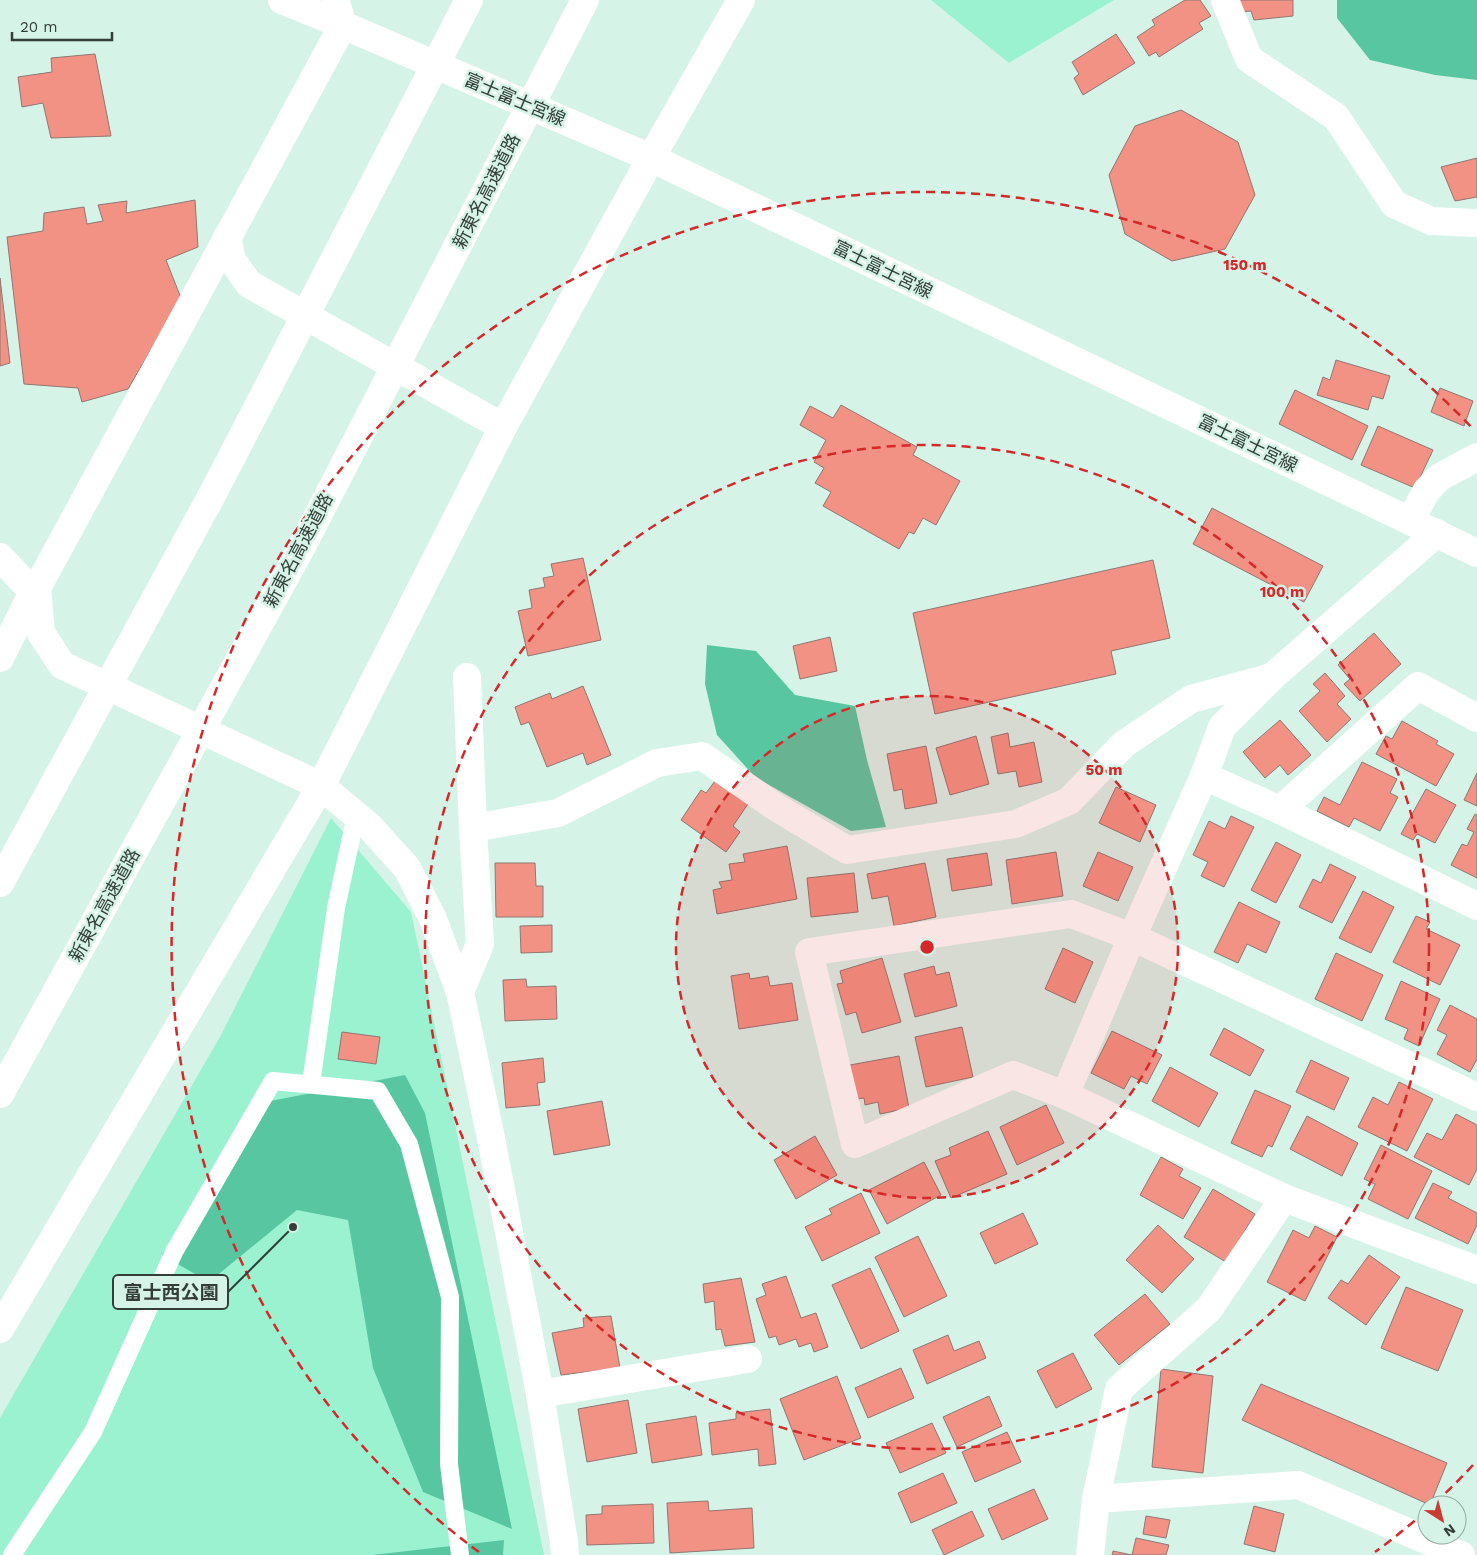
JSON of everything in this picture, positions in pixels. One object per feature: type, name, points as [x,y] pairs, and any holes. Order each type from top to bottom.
[{"type":"main road","name":"富士富士宮線","points":[[282,0],[339,12],[651,158],[1477,553]]},
{"type":"main road","points":[[0,883],[212,495],[470,0]]},
{"type":"main road","name":"新東名高速道路","points":[[0,1094],[300,550],[585,0]]},
{"type":"main road","points":[[0,1329],[321,786],[504,427],[651,158],[741,0]]},
{"type":"main road","points":[[1225,0],[1249,59],[1336,117],[1394,204],[1431,220],[1477,223]]},
{"type":"main road","points":[[0,658],[35,590],[228,237],[339,12]]},
{"type":"main road","points":[[228,237],[232,260],[249,284],[504,427]]},
{"type":"main road","points":[[1410,520],[1427,490],[1440,477],[1477,457]]},
{"type":"main road","points":[[1066,1095],[1132,937],[1204,776],[1222,727],[1273,676],[1437,533]]},
{"type":"main road","points":[[0,557],[35,590],[41,633],[62,665],[321,786],[368,826],[407,868],[433,919],[460,992],[490,1133],[540,1394],[564,1542],[564,1555]]},
{"type":"main road","points":[[473,828],[558,813],[657,763],[702,756],[774,806],[847,850],[1016,824],[1069,801],[1124,744],[1191,699],[1273,676]]},
{"type":"main road","points":[[460,992],[480,944],[467,677]]},
{"type":"main road","points":[[1280,810],[1418,686],[1477,718]]},
{"type":"main road","points":[[1204,776],[1280,810],[1477,906]]},
{"type":"main road","points":[[1477,1097],[1132,937],[1071,914],[809,952],[855,1144],[1013,1075],[1066,1095],[1284,1198],[1477,1270]]},
{"type":"main road","points":[[1090,1555],[1096,1498],[1119,1389],[1209,1309],[1284,1198]]},
{"type":"main road","points":[[540,1394],[748,1359]]},
{"type":"main road","points":[[1096,1498],[1298,1485],[1461,1555]]},
{"type":"lane","points":[[311,1084],[336,908],[356,815]]},
{"type":"lane","points":[[12,1555],[92,1432],[174,1252],[273,1081],[378,1091],[409,1144],[450,1297],[449,1464],[460,1555]]},
{"type":"green space","points":[[931,0],[1114,0],[1009,63]]},
{"type":"green space","points":[[1337,0],[1477,0],[1477,80],[1435,75],[1370,60],[1337,18]]},
{"type":"green space","points":[[707,645],[756,651],[795,695],[855,706],[867,760],[886,827],[851,831],[755,777],[717,735],[705,684]]},
{"type":"green space","points":[[331,818],[411,912],[544,1555],[0,1555],[0,1418],[221,1035]]},
{"type":"green space","points":[[405,1075],[425,1113],[512,1529],[423,1492],[373,1368],[348,1220],[297,1210],[209,1282],[162,1255],[260,1103]]},
{"type":"green space","points":[[504,1540],[503,1555],[372,1555]]},
{"type":"building","points":[[1185,0],[1200,0],[1211,16],[1199,23],[1203,29],[1159,57],[1156,52],[1149,56],[1137,37],[1155,25],[1152,20]]},
{"type":"building","points":[[1238,0],[1293,0],[1293,16],[1254,20],[1251,11],[1238,12]]},
{"type":"building","points":[[1116,34],[1135,63],[1083,95],[1074,78],[1079,74],[1072,62]]},
{"type":"building","points":[[95,54],[111,136],[51,138],[43,103],[22,107],[18,77],[52,72],[51,58]]},
{"type":"building","points":[[1181,110],[1238,142],[1255,195],[1225,249],[1172,261],[1125,234],[1109,175],[1135,126]]},
{"type":"building","points":[[1477,158],[1477,197],[1455,201],[1441,167]]},
{"type":"building","points":[[195,200],[198,247],[166,260],[181,298],[128,389],[82,402],[78,388],[24,384],[7,237],[43,231],[44,213],[84,207],[87,224],[103,221],[98,205],[127,201],[126,213]]},
{"type":"building","points":[[0,278],[10,363],[0,366]]},
{"type":"building","points":[[1336,360],[1390,376],[1383,399],[1372,396],[1368,410],[1317,395],[1323,377],[1330,380]]},
{"type":"building","points":[[1440,388],[1473,401],[1464,426],[1431,412]]},
{"type":"building","points":[[1295,390],[1368,426],[1352,460],[1279,424]]},
{"type":"building","points":[[841,405],[917,447],[913,455],[960,481],[936,525],[923,518],[914,534],[909,532],[899,549],[823,506],[831,492],[815,483],[824,468],[814,462],[826,440],[800,425],[810,406],[833,418]]},
{"type":"building","points":[[1378,426],[1433,450],[1415,488],[1361,465]]},
{"type":"building","points":[[1212,508],[1323,566],[1304,602],[1193,544]]},
{"type":"building","points":[[583,558],[601,640],[528,656],[518,611],[532,608],[529,590],[545,587],[543,578],[554,576],[551,564]]},
{"type":"building","points":[[1153,560],[1170,638],[1111,651],[1116,674],[935,714],[913,613]]},
{"type":"building","points":[[1374,633],[1401,664],[1360,701],[1344,684],[1350,679],[1338,665]]},
{"type":"building","points":[[830,637],[837,671],[800,679],[793,646]]},
{"type":"building","points":[[1325,673],[1345,696],[1337,704],[1351,719],[1327,742],[1299,711],[1320,691],[1313,684]]},
{"type":"building","points":[[583,686],[611,755],[587,765],[583,753],[547,767],[529,722],[521,725],[515,707],[550,693],[552,699]]},
{"type":"building","points":[[1280,720],[1311,755],[1288,775],[1280,765],[1265,778],[1243,752]]},
{"type":"building","points":[[1402,721],[1438,741],[1436,744],[1454,754],[1436,786],[1376,754],[1386,736],[1392,739]]},
{"type":"building","points":[[1008,733],[1010,747],[1034,742],[1042,782],[1019,787],[1016,771],[998,774],[991,737]]},
{"type":"building","points":[[976,736],[989,784],[950,795],[936,748]]},
{"type":"building","points":[[926,746],[937,803],[905,809],[902,789],[894,791],[887,754]]},
{"type":"building","points":[[1362,762],[1397,779],[1390,793],[1398,797],[1380,831],[1354,818],[1349,827],[1317,811],[1324,797],[1340,805]]},
{"type":"building","points":[[1477,773],[1477,806],[1464,800]]},
{"type":"building","points":[[715,781],[748,804],[733,826],[740,832],[726,852],[681,820],[701,790],[706,793]]},
{"type":"building","points":[[1116,787],[1156,805],[1140,842],[1099,823]]},
{"type":"building","points":[[1426,789],[1456,805],[1435,843],[1417,834],[1413,840],[1401,834]]},
{"type":"building","points":[[1475,814],[1477,815],[1477,878],[1451,865],[1462,844],[1467,846],[1474,832],[1467,829]]},
{"type":"building","points":[[1231,816],[1254,827],[1224,887],[1201,876],[1208,862],[1193,855],[1209,821],[1225,829]]},
{"type":"building","points":[[1276,842],[1301,855],[1276,903],[1251,890]]},
{"type":"building","points":[[787,846],[797,899],[717,914],[713,890],[722,888],[719,882],[732,880],[729,864],[745,862],[743,854]]},
{"type":"building","points":[[1056,852],[1063,896],[1012,904],[1006,860]]},
{"type":"building","points":[[1098,852],[1133,867],[1118,901],[1083,886]]},
{"type":"building","points":[[987,853],[992,885],[952,891],[947,859]]},
{"type":"building","points":[[495,863],[535,863],[536,886],[543,886],[543,917],[496,917]]},
{"type":"building","points":[[925,863],[936,917],[894,926],[888,896],[872,899],[867,874]]},
{"type":"building","points":[[1330,864],[1356,877],[1332,923],[1299,907],[1313,879],[1321,883]]},
{"type":"building","points":[[854,873],[858,912],[811,917],[807,878]]},
{"type":"building","points":[[1363,891],[1394,907],[1371,953],[1339,938]]},
{"type":"building","points":[[1239,902],[1280,922],[1266,953],[1247,944],[1238,963],[1214,952]]},
{"type":"building","points":[[1416,916],[1430,922],[1426,929],[1460,945],[1440,985],[1393,962]]},
{"type":"building","points":[[552,925],[552,952],[521,953],[520,926]]},
{"type":"building","points":[[1063,948],[1093,962],[1075,1003],[1045,989]]},
{"type":"building","points":[[1336,953],[1383,975],[1362,1021],[1315,999]]},
{"type":"building","points":[[882,958],[901,1022],[862,1033],[856,1012],[846,1015],[837,984],[843,983],[840,971]]},
{"type":"building","points":[[934,966],[936,975],[949,972],[957,1006],[915,1017],[904,974]]},
{"type":"building","points":[[749,973],[750,979],[768,976],[770,986],[792,983],[798,1020],[739,1029],[731,976]]},
{"type":"building","points":[[526,979],[527,987],[556,986],[557,1019],[505,1021],[503,980]]},
{"type":"building","points":[[1401,981],[1440,999],[1419,1046],[1404,1039],[1408,1029],[1385,1019]]},
{"type":"building","points":[[1450,1005],[1477,1019],[1477,1059],[1470,1072],[1437,1054],[1447,1035],[1437,1030]]},
{"type":"building","points":[[962,1027],[973,1077],[926,1087],[915,1037]]},
{"type":"building","points":[[1224,1028],[1264,1050],[1250,1076],[1210,1055]]},
{"type":"building","points":[[1112,1031],[1162,1055],[1147,1084],[1131,1076],[1124,1089],[1091,1073]]},
{"type":"building","points":[[342,1032],[380,1037],[376,1064],[338,1059]]},
{"type":"building","points":[[899,1056],[909,1108],[880,1114],[878,1102],[865,1105],[864,1098],[857,1099],[850,1065]]},
{"type":"building","points":[[543,1058],[545,1082],[537,1083],[540,1105],[506,1108],[502,1063]]},
{"type":"building","points":[[1311,1060],[1349,1078],[1334,1110],[1296,1092]]},
{"type":"building","points":[[1170,1067],[1218,1093],[1199,1127],[1152,1101]]},
{"type":"building","points":[[1399,1082],[1433,1099],[1407,1151],[1358,1127],[1373,1097],[1388,1105]]},
{"type":"building","points":[[1255,1090],[1291,1106],[1272,1147],[1268,1145],[1262,1157],[1231,1143]]},
{"type":"building","points":[[602,1101],[610,1145],[554,1155],[547,1111]]},
{"type":"building","points":[[1046,1105],[1064,1143],[1017,1165],[1000,1127]]},
{"type":"building","points":[[1456,1114],[1477,1125],[1477,1169],[1469,1185],[1414,1157],[1427,1133],[1442,1140]]},
{"type":"building","points":[[1307,1116],[1358,1143],[1342,1176],[1290,1149]]},
{"type":"building","points":[[988,1131],[1007,1174],[951,1198],[935,1161],[951,1155],[949,1148]]},
{"type":"building","points":[[815,1136],[837,1175],[796,1199],[774,1160]]},
{"type":"building","points":[[1381,1145],[1432,1171],[1408,1219],[1368,1199],[1375,1184],[1364,1179]]},
{"type":"building","points":[[1161,1157],[1183,1169],[1179,1176],[1201,1188],[1183,1219],[1140,1195]]},
{"type":"building","points":[[924,1162],[941,1195],[887,1224],[869,1190]]},
{"type":"building","points":[[1433,1183],[1452,1192],[1448,1198],[1477,1213],[1477,1225],[1468,1244],[1415,1218]]},
{"type":"building","points":[[1213,1189],[1255,1214],[1226,1262],[1184,1237]]},
{"type":"building","points":[[861,1193],[880,1233],[822,1261],[805,1227],[832,1214],[829,1209]]},
{"type":"building","points":[[1023,1213],[1038,1244],[995,1264],[980,1233]]},
{"type":"building","points":[[1158,1225],[1194,1259],[1162,1293],[1126,1260]]},
{"type":"building","points":[[1315,1226],[1337,1237],[1305,1301],[1267,1282],[1293,1230],[1309,1238]]},
{"type":"building","points":[[918,1236],[947,1296],[904,1317],[875,1257]]},
{"type":"building","points":[[1369,1255],[1400,1277],[1366,1325],[1328,1298],[1341,1280],[1348,1284]]},
{"type":"building","points":[[870,1268],[899,1331],[861,1349],[832,1285]]},
{"type":"building","points":[[786,1276],[801,1318],[816,1313],[828,1347],[814,1352],[811,1343],[799,1347],[796,1339],[779,1345],[776,1336],[769,1338],[756,1299],[766,1295],[762,1284]]},
{"type":"building","points":[[741,1278],[755,1342],[725,1346],[721,1329],[716,1330],[714,1301],[705,1303],[703,1284]]},
{"type":"building","points":[[1406,1287],[1463,1310],[1438,1371],[1381,1348]]},
{"type":"building","points":[[1145,1294],[1170,1324],[1119,1365],[1094,1335]]},
{"type":"building","points":[[611,1316],[620,1368],[561,1375],[552,1333],[584,1327],[583,1318]]},
{"type":"building","points":[[948,1335],[954,1351],[979,1341],[986,1358],[927,1384],[913,1350]]},
{"type":"building","points":[[1073,1353],[1092,1389],[1056,1408],[1037,1371]]},
{"type":"building","points":[[901,1368],[914,1398],[868,1418],[855,1388]]},
{"type":"building","points":[[1161,1369],[1213,1376],[1203,1473],[1152,1467]]},
{"type":"building","points":[[837,1376],[861,1438],[804,1460],[780,1399]]},
{"type":"building","points":[[1261,1384],[1447,1463],[1434,1495],[1417,1495],[1417,1499],[1242,1420]]},
{"type":"building","points":[[989,1396],[1002,1426],[957,1447],[943,1417]]},
{"type":"building","points":[[628,1400],[637,1453],[587,1462],[578,1409]]},
{"type":"building","points":[[770,1409],[776,1464],[759,1466],[758,1449],[712,1455],[709,1423],[736,1419],[736,1413]]},
{"type":"building","points":[[696,1416],[702,1455],[652,1463],[646,1424]]},
{"type":"building","points":[[932,1423],[946,1453],[900,1473],[886,1443]]},
{"type":"building","points":[[1007,1432],[1021,1462],[975,1482],[962,1452]]},
{"type":"building","points":[[943,1473],[957,1503],[911,1523],[898,1493]]},
{"type":"building","points":[[1034,1489],[1048,1519],[1002,1540],[988,1509]]},
{"type":"building","points":[[708,1501],[709,1511],[752,1508],[754,1548],[670,1553],[667,1503]]},
{"type":"building","points":[[653,1504],[654,1543],[587,1545],[586,1515],[602,1514],[602,1506]]},
{"type":"building","points":[[1254,1506],[1284,1514],[1275,1552],[1244,1544]]},
{"type":"building","points":[[972,1511],[984,1536],[944,1555],[932,1530]]},
{"type":"building","points":[[1146,1516],[1170,1520],[1166,1538],[1143,1534]]},
{"type":"building","points":[[1136,1538],[1169,1545],[1166,1555],[1132,1555]]},
{"type":"building","points":[[1113,1551],[1132,1555],[1112,1555]]},
{"type":"place","name":"富士西公園","points":[[293,1227]]}]
